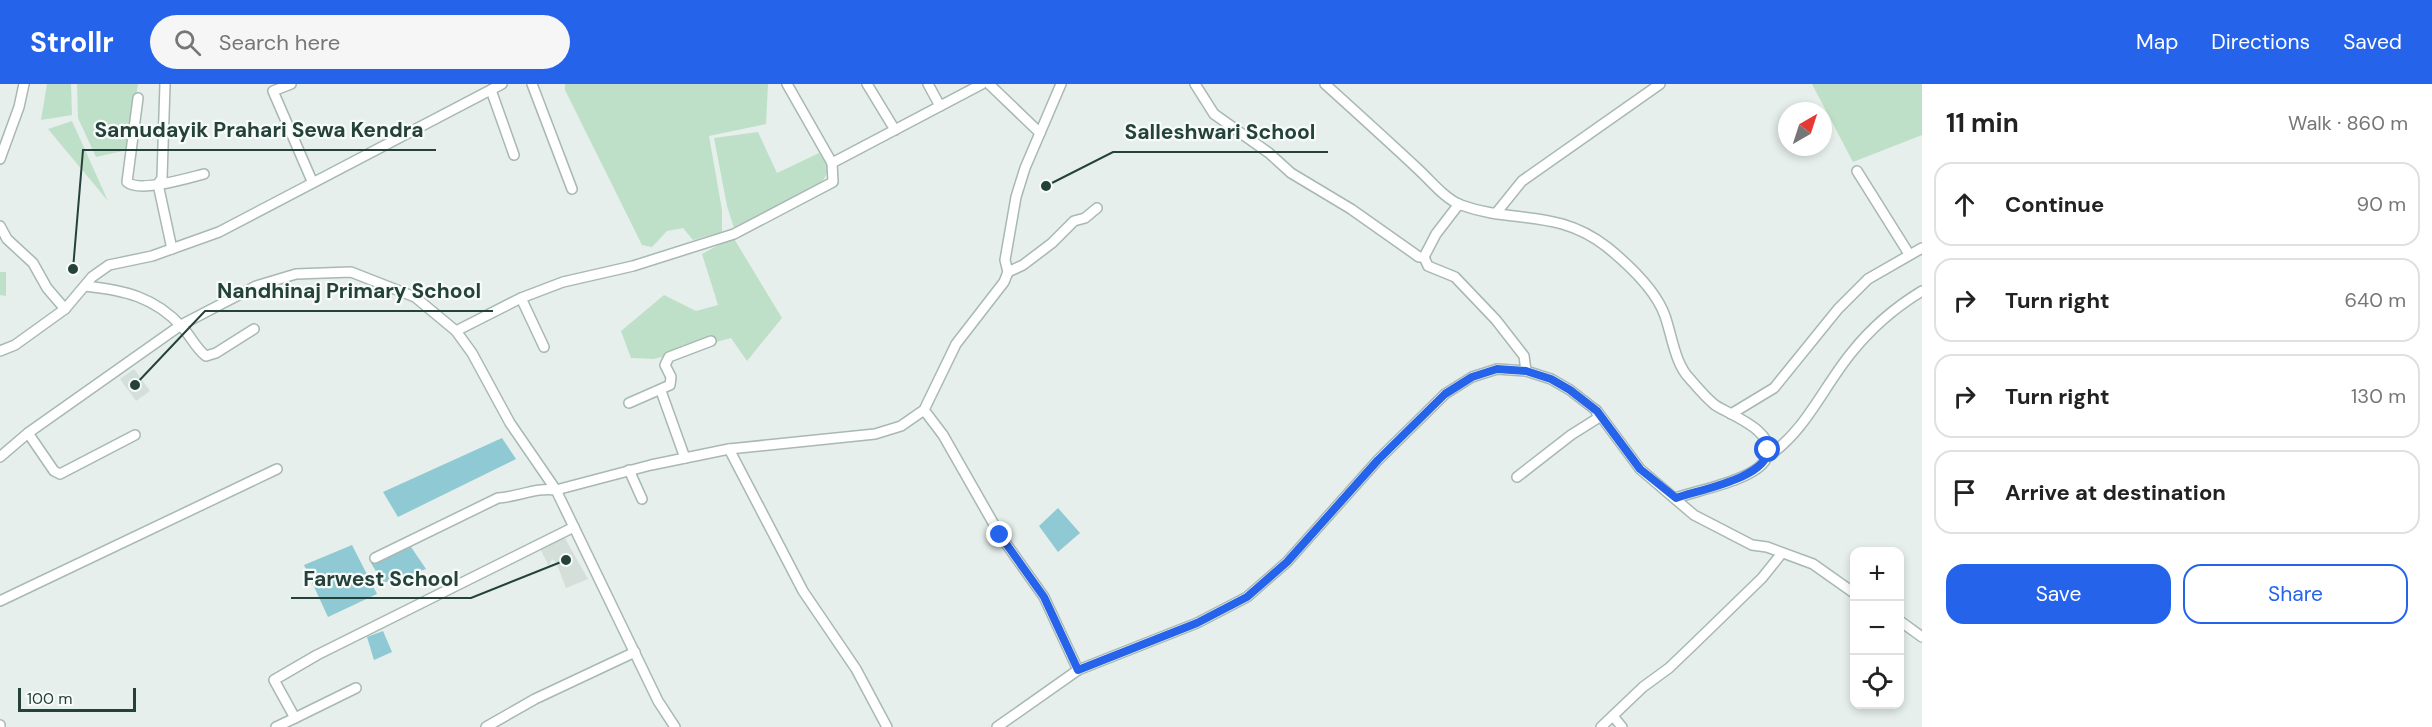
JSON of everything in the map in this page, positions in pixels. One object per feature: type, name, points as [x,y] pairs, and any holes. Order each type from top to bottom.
[{"type":"street","points":[[0,159],[19,107],[24,84]]},
{"type":"street","points":[[165,84],[162,178],[158,184],[172,249]]},
{"type":"street","points":[[291,84],[272,88],[312,182]]},
{"type":"street","points":[[0,351],[15,345],[65,309],[92,276],[109,265],[152,256],[219,232],[502,84]]},
{"type":"street","points":[[532,84],[572,189]]},
{"type":"street","points":[[456,331],[521,298],[563,282],[633,266],[734,234],[833,182],[832,163],[787,84]]},
{"type":"street","points":[[867,84],[895,130]]},
{"type":"street","points":[[928,84],[940,106]]},
{"type":"street","points":[[832,163],[982,84]]},
{"type":"street","points":[[989,84],[1040,133]]},
{"type":"street","points":[[375,558],[498,498],[514,497],[542,488],[556,490],[629,470],[729,449],[875,434],[901,426],[924,410],[956,344],[1005,282],[1008,272],[1005,260],[1016,197],[1061,84]]},
{"type":"street","points":[[1195,84],[1214,114],[1269,153],[1291,173],[1351,210],[1419,257],[1424,257]]},
{"type":"street","points":[[1325,84],[1459,204],[1549,219],[1576,227],[1608,248],[1657,298],[1681,366],[1688,377],[1714,404],[1744,419],[1762,435],[1766,444],[1767,457]]},
{"type":"street","points":[[1497,212],[1522,181],[1660,84]]},
{"type":"street","points":[[490,90],[514,155]]},
{"type":"street","points":[[138,98],[127,182],[134,187],[204,174]]},
{"type":"street","points":[[1857,171],[1909,254]]},
{"type":"street","points":[[1424,257],[1436,234],[1459,204]]},
{"type":"street","points":[[1008,272],[1023,265],[1052,243],[1074,221],[1085,218],[1097,208]]},
{"type":"street","points":[[0,226],[7,239],[33,263],[47,288],[65,309]]},
{"type":"street","points":[[1731,414],[1774,388],[1838,309],[1876,274],[1922,248]]},
{"type":"street","points":[[1424,257],[1428,266],[1455,278],[1496,320],[1524,356],[1526,371]]},
{"type":"street","points":[[2,454],[28,433],[181,325],[256,286],[296,274],[322,271],[351,273],[415,297],[456,331],[472,353],[510,423],[556,490],[658,701],[675,727]]},
{"type":"street","points":[[85,286],[147,298],[181,325],[206,356],[216,353],[254,329]]},
{"type":"street","points":[[1676,498],[1731,481],[1762,464],[1787,440],[1821,400],[1851,353],[1872,329],[1896,308],[1922,291]]},
{"type":"street","points":[[521,298],[544,347]]},
{"type":"street","points":[[629,403],[661,391],[671,383],[665,365],[669,357],[711,342]]},
{"type":"street","points":[[997,727],[1078,670],[1197,623],[1247,597],[1287,562],[1378,460],[1445,394],[1472,377],[1497,369],[1526,371],[1551,379],[1596,410],[1640,469],[1694,515],[1722,532],[1752,545],[1767,547],[1813,564],[1850,589]]},
{"type":"street","points":[[661,391],[685,458]]},
{"type":"street","points":[[924,410],[943,435],[1000,535],[1044,597],[1078,670]]},
{"type":"street","points":[[1517,477],[1570,435],[1598,418],[1596,410]]},
{"type":"street","points":[[28,433],[54,471],[60,474],[135,435]]},
{"type":"street","points":[[729,449],[803,591],[856,669],[887,727]]},
{"type":"street","points":[[0,601],[277,469]]},
{"type":"street","points":[[629,470],[642,499]]},
{"type":"street","points":[[295,718],[275,683],[276,677],[574,527]]},
{"type":"street","points":[[1601,727],[1643,687],[1669,668],[1694,644],[1762,578],[1782,553]]},
{"type":"street","points":[[1904,624],[1922,637]]},
{"type":"street","points":[[486,727],[535,699],[635,652]]},
{"type":"street","points":[[276,727],[356,688]]},
{"type":"street","points":[[1613,716],[1622,727]]},
{"type":"shaded area","points":[[134,369],[150,391],[136,401],[120,379]]},
{"type":"shaded area","points":[[563,535],[588,579],[566,588],[556,562],[552,559],[549,566],[539,547]]},
{"type":"green space","points":[[47,84],[71,84],[72,115],[41,120]]},
{"type":"green space","points":[[77,84],[138,84],[127,150],[96,157],[78,118]]},
{"type":"green space","points":[[565,84],[768,84],[766,124],[709,136],[722,210],[722,232],[693,240],[683,228],[667,231],[652,247],[642,245],[565,90]]},
{"type":"green space","points":[[1812,84],[1922,84],[1922,135],[1853,162],[1832,122],[1832,102],[1821,102]]},
{"type":"green space","points":[[72,121],[108,201],[48,129]]},
{"type":"green space","points":[[758,132],[777,173],[819,153],[830,169],[822,182],[734,228],[727,206],[714,138]]},
{"type":"green space","points":[[733,237],[782,318],[747,361],[731,338],[654,359],[631,358],[621,331],[664,295],[696,311],[718,305],[702,254]]},
{"type":"green space","points":[[0,272],[6,272],[6,296],[0,295]]},
{"type":"water","points":[[502,438],[516,459],[398,517],[383,492]]},
{"type":"water","points":[[1058,508],[1080,533],[1058,552],[1039,526]]},
{"type":"water","points":[[352,545],[377,594],[328,617],[304,565]]},
{"type":"water","points":[[411,547],[426,569],[383,583],[371,563]]},
{"type":"water","points":[[383,631],[392,652],[374,660],[367,637]]},
{"type":"place","name":"Salleshwari School","points":[[1046,186]]},
{"type":"place","name":"Samudayik Prahari Sewa Kendra","points":[[73,269]]},
{"type":"place","name":"Nandhinaj Primary School","points":[[135,385]]},
{"type":"place","name":"Farwest School","points":[[566,560]]},
{"type":"route","points":[[1000,535],[1044,597],[1078,670],[1197,623],[1247,597],[1287,562],[1378,460],[1445,394],[1472,377],[1497,369],[1526,371],[1551,379],[1570,390],[1597,411],[1640,469],[1676,498],[1723,484],[1746,474],[1762,464],[1767,457],[1768,450]]}]
